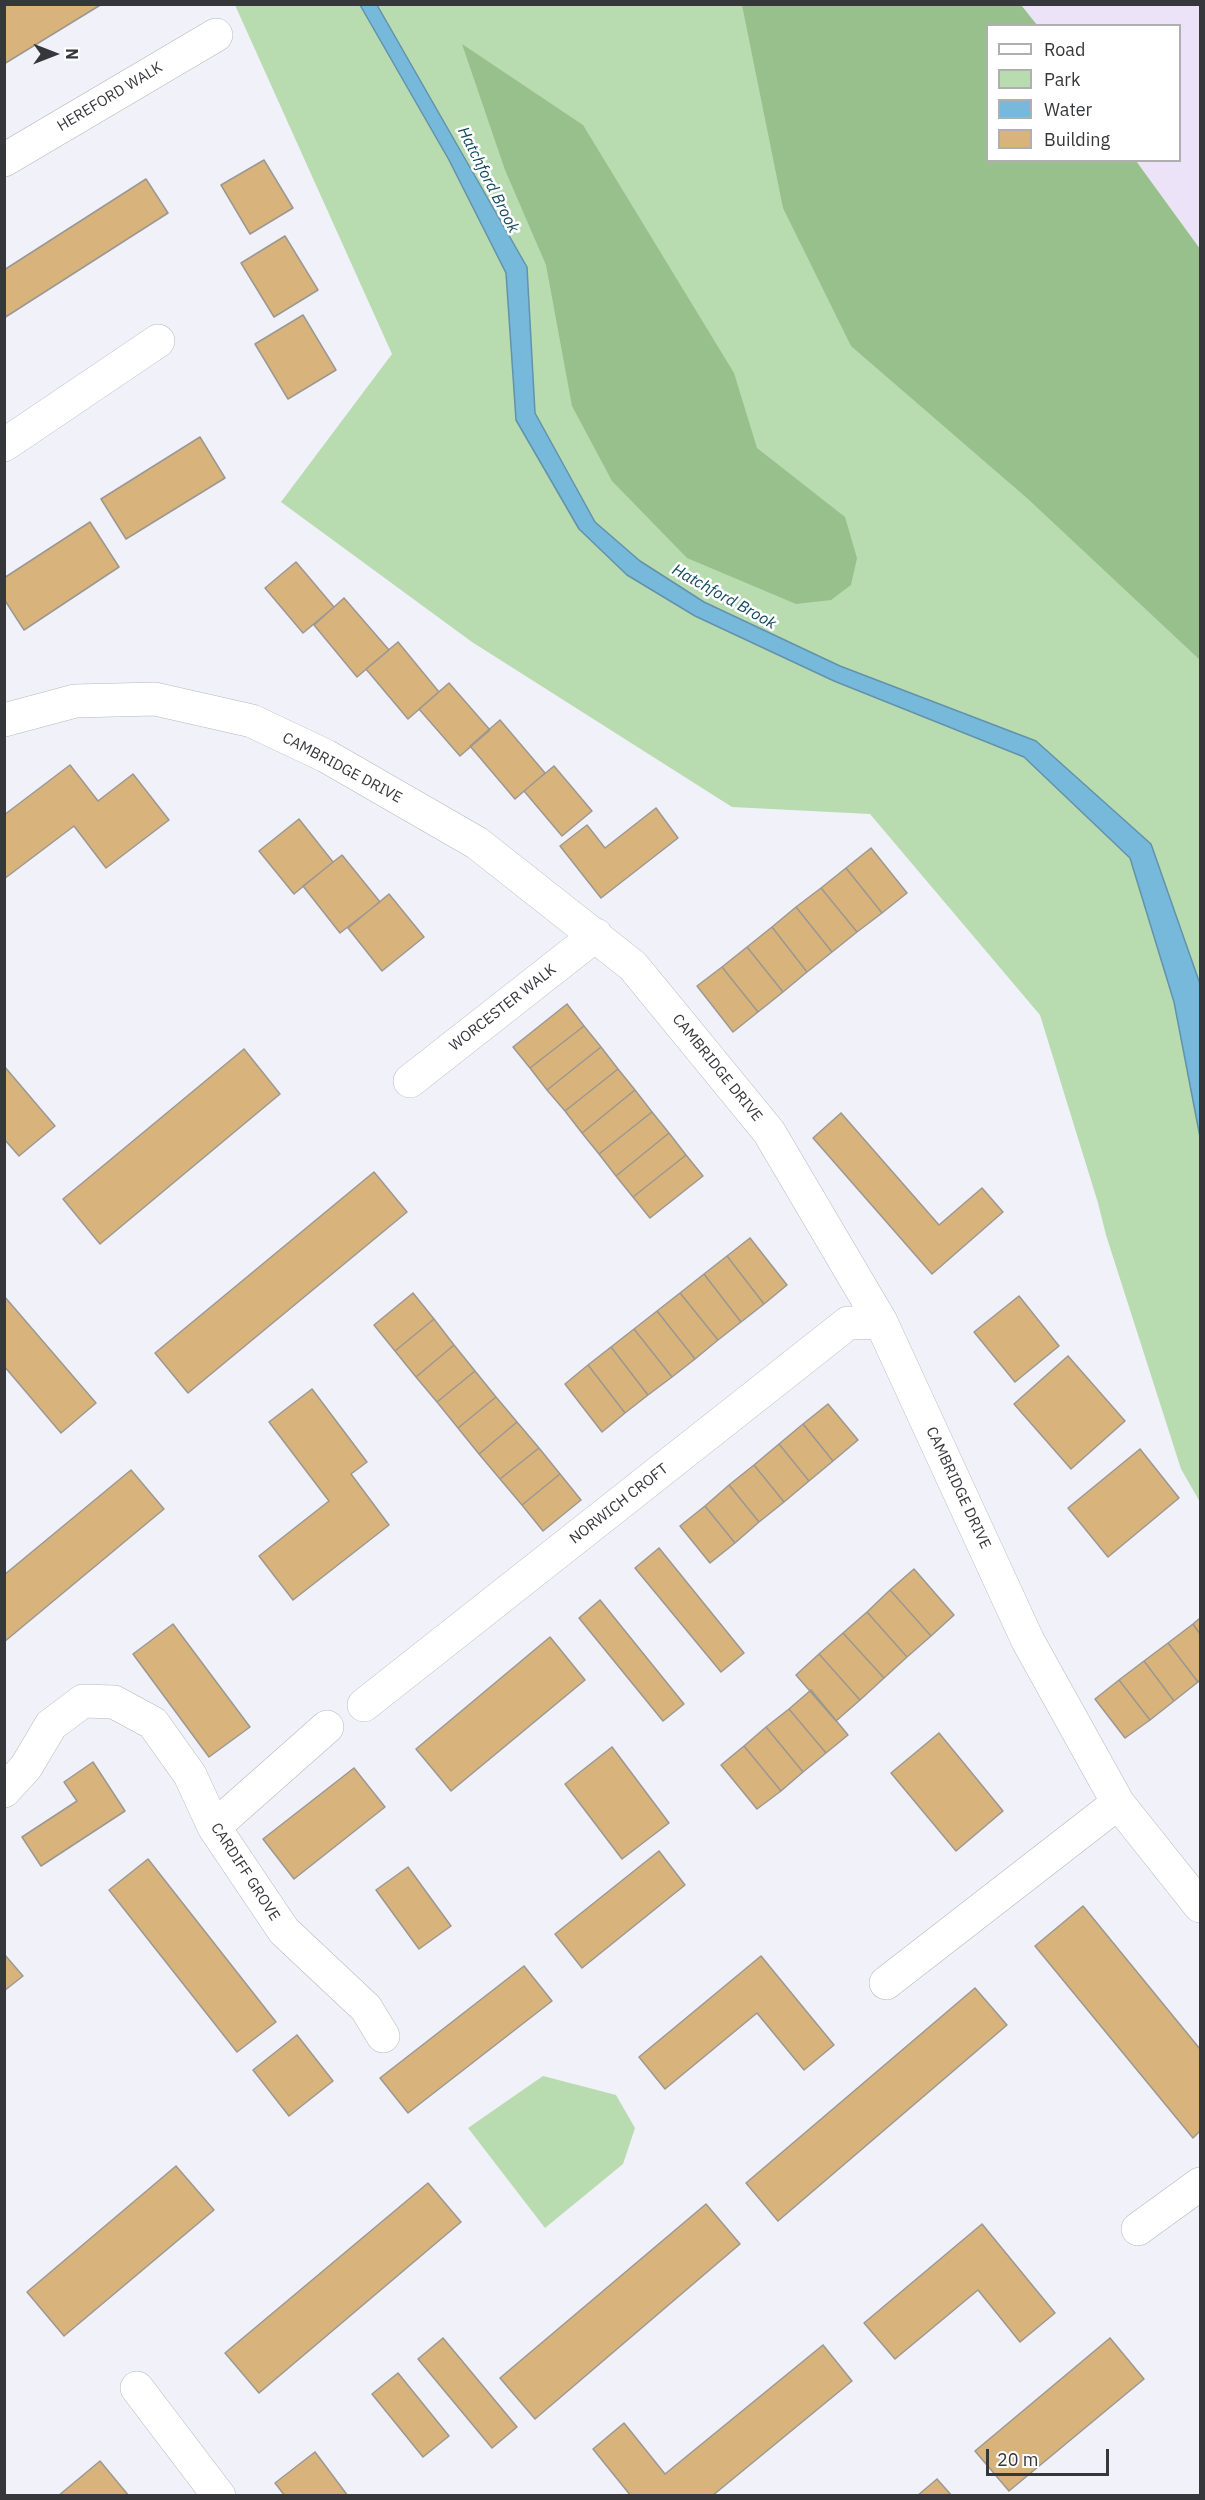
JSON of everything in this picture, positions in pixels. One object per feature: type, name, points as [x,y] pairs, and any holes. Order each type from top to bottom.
[{"type":"street","name":"HEREFORD WALK","points":[[4,160],[216,35]]},
{"type":"street","points":[[4,445],[158,341]]},
{"type":"street","name":"CAMBRIDGE DRIVE","points":[[4,720],[75,701],[155,699],[252,722],[326,756],[477,843],[633,966],[769,1132],[881,1322],[1028,1641],[1118,1803],[1200,1906]]},
{"type":"street","name":"WORCESTER WALK","points":[[411,1082],[596,935]]},
{"type":"street","name":"NORWICH CROFT","points":[[364,1705],[848,1323],[881,1322]]},
{"type":"street","name":"CARDIFF GROVE","points":[[4,1791],[26,1767],[51,1725],[83,1701],[114,1702],[153,1723],[190,1775],[214,1827],[284,1931],[366,2008],[382,2036]]},
{"type":"street","points":[[214,1827],[327,1727]]},
{"type":"street","points":[[885,1983],[1118,1803]]},
{"type":"street","points":[[1138,2229],[1200,2184]]},
{"type":"street","points":[[136,2388],[219,2496]]},
{"type":"shaded area","points":[[1021,5],[1200,5],[1200,249],[1137,162],[1181,162],[1181,24],[1036,24]]},
{"type":"green space","points":[[235,5],[1021,5],[1036,24],[986,24],[986,162],[1137,162],[1200,249],[1200,1502],[1181,1469],[1106,1235],[1040,1015],[870,814],[732,807],[472,642],[281,502],[392,354]]},
{"type":"green space","points":[[742,5],[1021,5],[1036,24],[986,24],[986,162],[1137,162],[1200,249],[1200,660],[1028,499],[851,346],[783,208]]},
{"type":"green space","points":[[462,44],[583,125],[734,373],[757,448],[845,517],[857,558],[851,585],[831,600],[796,604],[687,558],[612,481],[572,406],[546,265],[505,170]]},
{"type":"green space","points":[[543,2076],[616,2095],[635,2128],[623,2164],[545,2228],[468,2128]]},
{"type":"water","points":[[360,5],[377,5],[527,267],[535,413],[595,522],[640,561],[704,602],[840,666],[1036,741],[1151,844],[1200,984],[1200,1137],[1174,1002],[1130,858],[1024,757],[834,681],[695,616],[627,575],[579,529],[516,420],[506,273],[449,160]]},
{"type":"building","points":[[4,4],[102,4],[4,64]]},
{"type":"building","points":[[264,160],[293,208],[250,234],[221,185]]},
{"type":"building","points":[[146,179],[168,213],[4,318],[4,270]]},
{"type":"building","points":[[285,236],[318,290],[274,317],[241,263]]},
{"type":"building","points":[[303,315],[336,370],[288,399],[255,344]]},
{"type":"building","points":[[200,437],[225,478],[126,539],[101,499]]},
{"type":"building","points":[[90,522],[119,567],[24,630],[4,599],[4,578]]},
{"type":"building","points":[[296,562],[334,607],[303,633],[265,588]]},
{"type":"building","points":[[344,598],[389,650],[357,677],[314,625]]},
{"type":"building","points":[[398,642],[439,692],[408,719],[366,669]]},
{"type":"building","points":[[449,683],[490,730],[460,756],[419,709]]},
{"type":"building","points":[[500,720],[545,773],[515,799],[470,746]]},
{"type":"building","points":[[70,765],[98,801],[133,774],[169,820],[106,868],[74,826],[4,879],[4,815]]},
{"type":"building","points":[[554,766],[592,811],[562,836],[524,791]]},
{"type":"building","points":[[656,808],[678,838],[601,898],[560,846],[587,825],[605,848]]},
{"type":"building","points":[[299,819],[333,862],[294,894],[259,851]]},
{"type":"building","points":[[871,848],[907,893],[882,913],[846,868]]},
{"type":"building","points":[[342,855],[380,902],[340,933],[303,886]]},
{"type":"building","points":[[846,868],[882,913],[857,932],[821,888]]},
{"type":"building","points":[[821,888],[857,932],[832,952],[796,907]]},
{"type":"building","points":[[389,894],[424,937],[382,971],[348,928]]},
{"type":"building","points":[[796,907],[832,952],[807,972],[772,927]]},
{"type":"building","points":[[772,927],[807,972],[783,992],[747,947]]},
{"type":"building","points":[[747,947],[783,992],[758,1012],[722,967]]},
{"type":"building","points":[[722,967],[758,1012],[733,1032],[697,986]]},
{"type":"building","points":[[567,1004],[584,1026],[530,1068],[513,1047]]},
{"type":"building","points":[[584,1026],[601,1047],[547,1090],[530,1068]]},
{"type":"building","points":[[601,1047],[618,1069],[565,1111],[547,1090]]},
{"type":"building","points":[[244,1049],[280,1094],[100,1244],[63,1199]]},
{"type":"building","points":[[4,1066],[55,1126],[19,1156],[4,1139]]},
{"type":"building","points":[[618,1069],[635,1090],[582,1133],[565,1111]]},
{"type":"building","points":[[635,1090],[652,1112],[599,1154],[582,1133]]},
{"type":"building","points":[[652,1112],[669,1133],[616,1176],[599,1154]]},
{"type":"building","points":[[841,1113],[939,1225],[982,1188],[1003,1212],[932,1274],[813,1138]]},
{"type":"building","points":[[669,1133],[686,1155],[633,1197],[616,1176]]},
{"type":"building","points":[[686,1155],[703,1176],[650,1218],[633,1197]]},
{"type":"building","points":[[374,1172],[407,1212],[188,1393],[155,1353]]},
{"type":"building","points":[[750,1238],[787,1285],[764,1304],[727,1256]]},
{"type":"building","points":[[727,1256],[764,1304],[741,1322],[704,1274]]},
{"type":"building","points":[[704,1274],[741,1322],[718,1340],[680,1293]]},
{"type":"building","points":[[413,1293],[434,1319],[395,1351],[374,1325]]},
{"type":"building","points":[[680,1293],[718,1340],[695,1359],[657,1311]]},
{"type":"building","points":[[4,1296],[96,1403],[61,1433],[4,1366]]},
{"type":"building","points":[[1019,1296],[1059,1346],[1015,1382],[974,1332]]},
{"type":"building","points":[[657,1311],[695,1359],[672,1377],[634,1329]]},
{"type":"building","points":[[434,1319],[454,1345],[416,1377],[395,1351]]},
{"type":"building","points":[[634,1329],[672,1377],[648,1395],[611,1347]]},
{"type":"building","points":[[454,1345],[475,1371],[437,1402],[416,1377]]},
{"type":"building","points":[[611,1347],[648,1395],[625,1413],[588,1365]]},
{"type":"building","points":[[1068,1356],[1125,1421],[1071,1469],[1014,1404]]},
{"type":"building","points":[[588,1365],[625,1413],[602,1432],[565,1384]]},
{"type":"building","points":[[475,1371],[496,1397],[458,1428],[437,1402]]},
{"type":"building","points":[[312,1389],[367,1462],[351,1474],[389,1525],[293,1600],[259,1556],[329,1501],[269,1422]]},
{"type":"building","points":[[496,1397],[517,1422],[479,1454],[458,1428]]},
{"type":"building","points":[[828,1404],[858,1440],[833,1461],[803,1424]]},
{"type":"building","points":[[517,1422],[539,1448],[500,1479],[479,1454]]},
{"type":"building","points":[[803,1424],[833,1461],[809,1481],[779,1444]]},
{"type":"building","points":[[779,1444],[809,1481],[784,1502],[754,1465]]},
{"type":"building","points":[[539,1448],[560,1474],[522,1505],[500,1479]]},
{"type":"building","points":[[1140,1449],[1179,1498],[1108,1557],[1068,1508]]},
{"type":"building","points":[[754,1465],[784,1502],[759,1522],[729,1485]]},
{"type":"building","points":[[131,1470],[164,1509],[4,1642],[4,1575]]},
{"type":"building","points":[[560,1474],[581,1500],[543,1531],[522,1505]]},
{"type":"building","points":[[729,1485],[759,1522],[735,1543],[705,1506]]},
{"type":"building","points":[[705,1506],[735,1543],[710,1563],[680,1526]]},
{"type":"building","points":[[659,1548],[744,1653],[721,1672],[635,1568]]},
{"type":"building","points":[[914,1569],[954,1615],[931,1636],[890,1590]]},
{"type":"building","points":[[890,1590],[931,1636],[907,1657],[867,1612]]},
{"type":"building","points":[[600,1600],[684,1704],[663,1721],[579,1618]]},
{"type":"building","points":[[867,1612],[907,1657],[884,1678],[843,1633]]},
{"type":"building","points":[[1200,1618],[1200,1634],[1193,1624]]},
{"type":"building","points":[[173,1624],[250,1727],[209,1757],[133,1654]]},
{"type":"building","points":[[1193,1624],[1200,1634],[1200,1680],[1198,1682],[1168,1643]]},
{"type":"building","points":[[843,1633],[884,1678],[860,1700],[819,1654]]},
{"type":"building","points":[[550,1637],[585,1680],[451,1791],[416,1749]]},
{"type":"building","points":[[1168,1643],[1198,1682],[1174,1701],[1144,1661]]},
{"type":"building","points":[[819,1654],[860,1700],[836,1721],[796,1675]]},
{"type":"building","points":[[1144,1661],[1174,1701],[1150,1720],[1119,1680]]},
{"type":"building","points":[[1119,1680],[1150,1720],[1125,1738],[1095,1699]]},
{"type":"building","points":[[811,1690],[848,1735],[826,1753],[789,1709]]},
{"type":"building","points":[[789,1709],[826,1753],[803,1772],[766,1727]]},
{"type":"building","points":[[766,1727],[803,1772],[781,1791],[744,1746]]},
{"type":"building","points":[[939,1733],[1003,1811],[956,1851],[891,1773]]},
{"type":"building","points":[[744,1746],[781,1791],[757,1809],[721,1765]]},
{"type":"building","points":[[612,1747],[669,1823],[622,1859],[565,1784]]},
{"type":"building","points":[[93,1762],[125,1811],[41,1866],[22,1837],[77,1801],[64,1782]]},
{"type":"building","points":[[354,1768],[385,1807],[294,1879],[263,1839]]},
{"type":"building","points":[[659,1851],[685,1885],[582,1968],[555,1934]]},
{"type":"building","points":[[148,1859],[276,2022],[237,2052],[109,1890]]},
{"type":"building","points":[[408,1867],[451,1926],[419,1949],[376,1890]]},
{"type":"building","points":[[1083,1906],[1200,2049],[1200,2131],[1193,2138],[1035,1946]]},
{"type":"building","points":[[4,1954],[23,1976],[4,1991]]},
{"type":"building","points":[[761,1956],[834,2045],[804,2070],[757,2013],[665,2089],[639,2057]]},
{"type":"building","points":[[524,1966],[552,2001],[408,2113],[380,2078]]},
{"type":"building","points":[[975,1988],[1007,2025],[778,2221],[746,2183]]},
{"type":"building","points":[[297,2035],[333,2081],[289,2116],[253,2070]]},
{"type":"building","points":[[176,2166],[214,2210],[64,2336],[27,2292]]},
{"type":"building","points":[[428,2183],[461,2222],[259,2393],[225,2353]]},
{"type":"building","points":[[706,2204],[740,2244],[535,2419],[500,2378]]},
{"type":"building","points":[[982,2224],[1055,2313],[1020,2342],[978,2290],[895,2359],[864,2323]]},
{"type":"building","points":[[443,2338],[517,2427],[492,2448],[418,2359]]},
{"type":"building","points":[[1110,2338],[1144,2379],[1009,2491],[975,2451]]},
{"type":"building","points":[[823,2345],[852,2381],[712,2496],[631,2496],[593,2449],[624,2423],[665,2474]]},
{"type":"building","points":[[398,2373],[449,2436],[423,2457],[372,2394]]},
{"type":"building","points":[[315,2452],[348,2496],[285,2496],[275,2483]]},
{"type":"building","points":[[100,2461],[129,2496],[58,2496]]},
{"type":"building","points":[[937,2479],[952,2496],[917,2496]]},
{"type":"water label","name":"Hatchford Brook","points":[[488,180]]},
{"type":"water label","name":"Hatchford Brook","points":[[724,597]]}]
